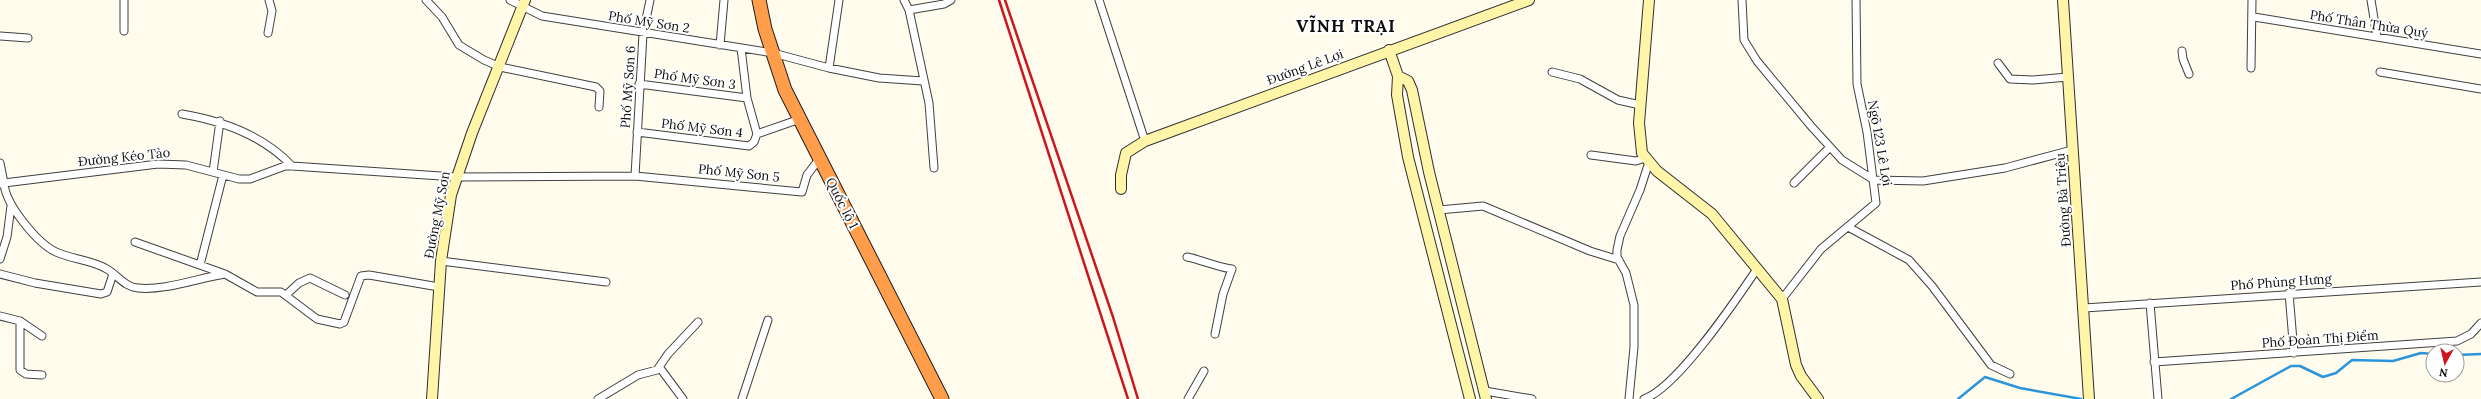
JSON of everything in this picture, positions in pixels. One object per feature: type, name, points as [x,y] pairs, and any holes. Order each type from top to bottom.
[{"type":"highway","name":"Quốc lộ 1","points":[[759,0],[765,29],[785,90],[942,399]]},
{"type":"street","points":[[124,0],[124,31]]},
{"type":"street","points":[[268,0],[272,11],[268,33]]},
{"type":"street","points":[[426,0],[442,17],[459,45],[484,60],[500,67],[596,87],[600,91],[599,107]]},
{"type":"street","name":"Phố Mỹ Sơn 2","points":[[510,0],[524,4],[542,16],[644,34],[773,53],[829,68],[879,78],[923,81]]},
{"type":"street","name":"Phố Mỹ Sơn 6","points":[[635,176],[639,84],[644,34],[650,0]]},
{"type":"street","points":[[720,45],[724,0]]},
{"type":"street","points":[[829,68],[839,0]]},
{"type":"street","points":[[904,0],[909,10],[923,81],[929,103],[934,168]]},
{"type":"street","points":[[909,10],[944,4],[951,0]]},
{"type":"street","points":[[1099,0],[1145,141]]},
{"type":"street","name":"Đường Lê Lợi","points":[[1122,189],[1122,174],[1126,153],[1145,141],[1389,50],[1529,0]]},
{"type":"street","points":[[1649,0],[1638,136],[1647,160],[1712,214],[1782,299],[1796,365],[1801,376],[1818,399]]},
{"type":"street","points":[[1742,0],[1744,40],[1773,80],[1842,160],[1874,180],[1923,181],[2005,168],[2072,150]]},
{"type":"street","name":"Ngõ 123 Lê Lợi","points":[[1782,299],[1821,249],[1876,203],[1874,180],[1857,84],[1856,0]]},
{"type":"street","name":"Đường Bà Triệu","points":[[2063,0],[2089,399]]},
{"type":"street","points":[[2251,68],[2254,17],[2252,0]]},
{"type":"street","points":[[2371,0],[2377,37]]},
{"type":"street","name":"Đường Mỹ Sơn","points":[[432,399],[438,287],[441,261],[456,177],[488,91],[500,67],[524,4]]},
{"type":"street","name":"Phố Thân Thừa Quý","points":[[2254,17],[2481,54]]},
{"type":"street","points":[[0,36],[28,38]]},
{"type":"street","points":[[741,48],[747,98],[757,134],[800,119]]},
{"type":"street","points":[[1389,50],[1398,76],[1397,96],[1408,157],[1470,399]]},
{"type":"street","points":[[2182,51],[2183,59],[2189,74]]},
{"type":"street","points":[[1998,63],[2010,79],[2033,80],[2068,77]]},
{"type":"street","points":[[1552,72],[1580,79],[1618,100],[1640,105]]},
{"type":"street","points":[[2380,72],[2481,89]]},
{"type":"street","points":[[1398,76],[1408,81],[1412,90],[1425,152],[1485,395],[1532,399]]},
{"type":"street","name":"Phố Mỹ Sơn 3","points":[[639,84],[747,98]]},
{"type":"street","points":[[182,114],[220,121],[253,136],[292,166]]},
{"type":"street","points":[[214,172],[220,121]]},
{"type":"street","name":"Phố Mỹ Sơn 4","points":[[637,132],[749,146],[754,142],[757,134]]},
{"type":"street","points":[[1794,183],[1830,147]]},
{"type":"street","points":[[1408,157],[1425,152]]},
{"type":"street","points":[[1591,155],[1636,161],[1647,160]]},
{"type":"street","name":"Phố Mỹ Sơn 5","points":[[635,176],[802,192],[807,175],[820,158]]},
{"type":"street","points":[[1629,399],[1635,321],[1628,283],[1619,260],[1617,250],[1620,236],[1640,190],[1647,160]]},
{"type":"street","points":[[0,163],[2,184],[11,206],[48,247],[56,252],[101,266],[132,287],[147,289],[164,287],[187,280],[225,274]]},
{"type":"street","name":"Đường Kéo Tào","points":[[2,184],[158,164],[186,165],[238,179],[250,179],[284,166],[456,177],[635,176]]},
{"type":"street","points":[[200,265],[223,175]]},
{"type":"street","points":[[0,259],[7,237],[11,206]]},
{"type":"street","points":[[1439,210],[1483,206],[1590,251],[1619,260]]},
{"type":"street","points":[[1848,227],[1909,260],[1932,286],[1991,366],[2010,374]]},
{"type":"street","points":[[135,242],[225,274],[257,292],[275,291],[286,295],[317,319],[340,324],[345,319],[361,276],[369,275],[438,287]]},
{"type":"street","points":[[1432,252],[1449,247]]},
{"type":"street","points":[[1187,257],[1205,260],[1217,267],[1232,269],[1223,294],[1215,334]]},
{"type":"street","points":[[441,261],[606,282]]},
{"type":"street","points":[[1644,399],[1663,390],[1738,297],[1757,269]]},
{"type":"street","points":[[0,274],[35,283],[101,294],[107,292],[113,274]]},
{"type":"street","points":[[286,295],[299,283],[310,278],[345,295]]},
{"type":"street","name":"Phố Phùng Hưng","points":[[2084,308],[2289,293],[2481,282]]},
{"type":"street","points":[[2289,293],[2294,353]]},
{"type":"street","points":[[2150,303],[2158,399]]},
{"type":"street","points":[[0,316],[20,321],[42,336]]},
{"type":"street","points":[[742,399],[768,320]]},
{"type":"street","points":[[20,321],[20,370],[26,374],[42,374]]},
{"type":"street","points":[[598,399],[638,375],[660,368],[668,354],[698,322]]},
{"type":"street","name":"Phố Đoàn Thị Điểm","points":[[2154,362],[2457,341],[2471,334],[2481,323]]},
{"type":"street","points":[[660,368],[683,399]]},
{"type":"street","points":[[1188,399],[1204,371]]},
{"type":"street","points":[[1466,384],[1482,380]]},
{"type":"waterway","points":[[2231,399],[2291,366],[2300,366],[2323,377],[2336,373],[2352,360],[2393,361],[2421,353],[2425,353]]},
{"type":"waterway","points":[[2465,355],[2481,354]]},
{"type":"waterway","points":[[1958,399],[1985,377],[2020,388],[2081,399]]},
{"type":"railway","points":[[999,0],[1128,399]]},
{"type":"railway","points":[[1005,0],[1113,317],[1138,399]]},
{"type":"district","name":"VĨNH TRẠI","points":[[1346,26]]}]
